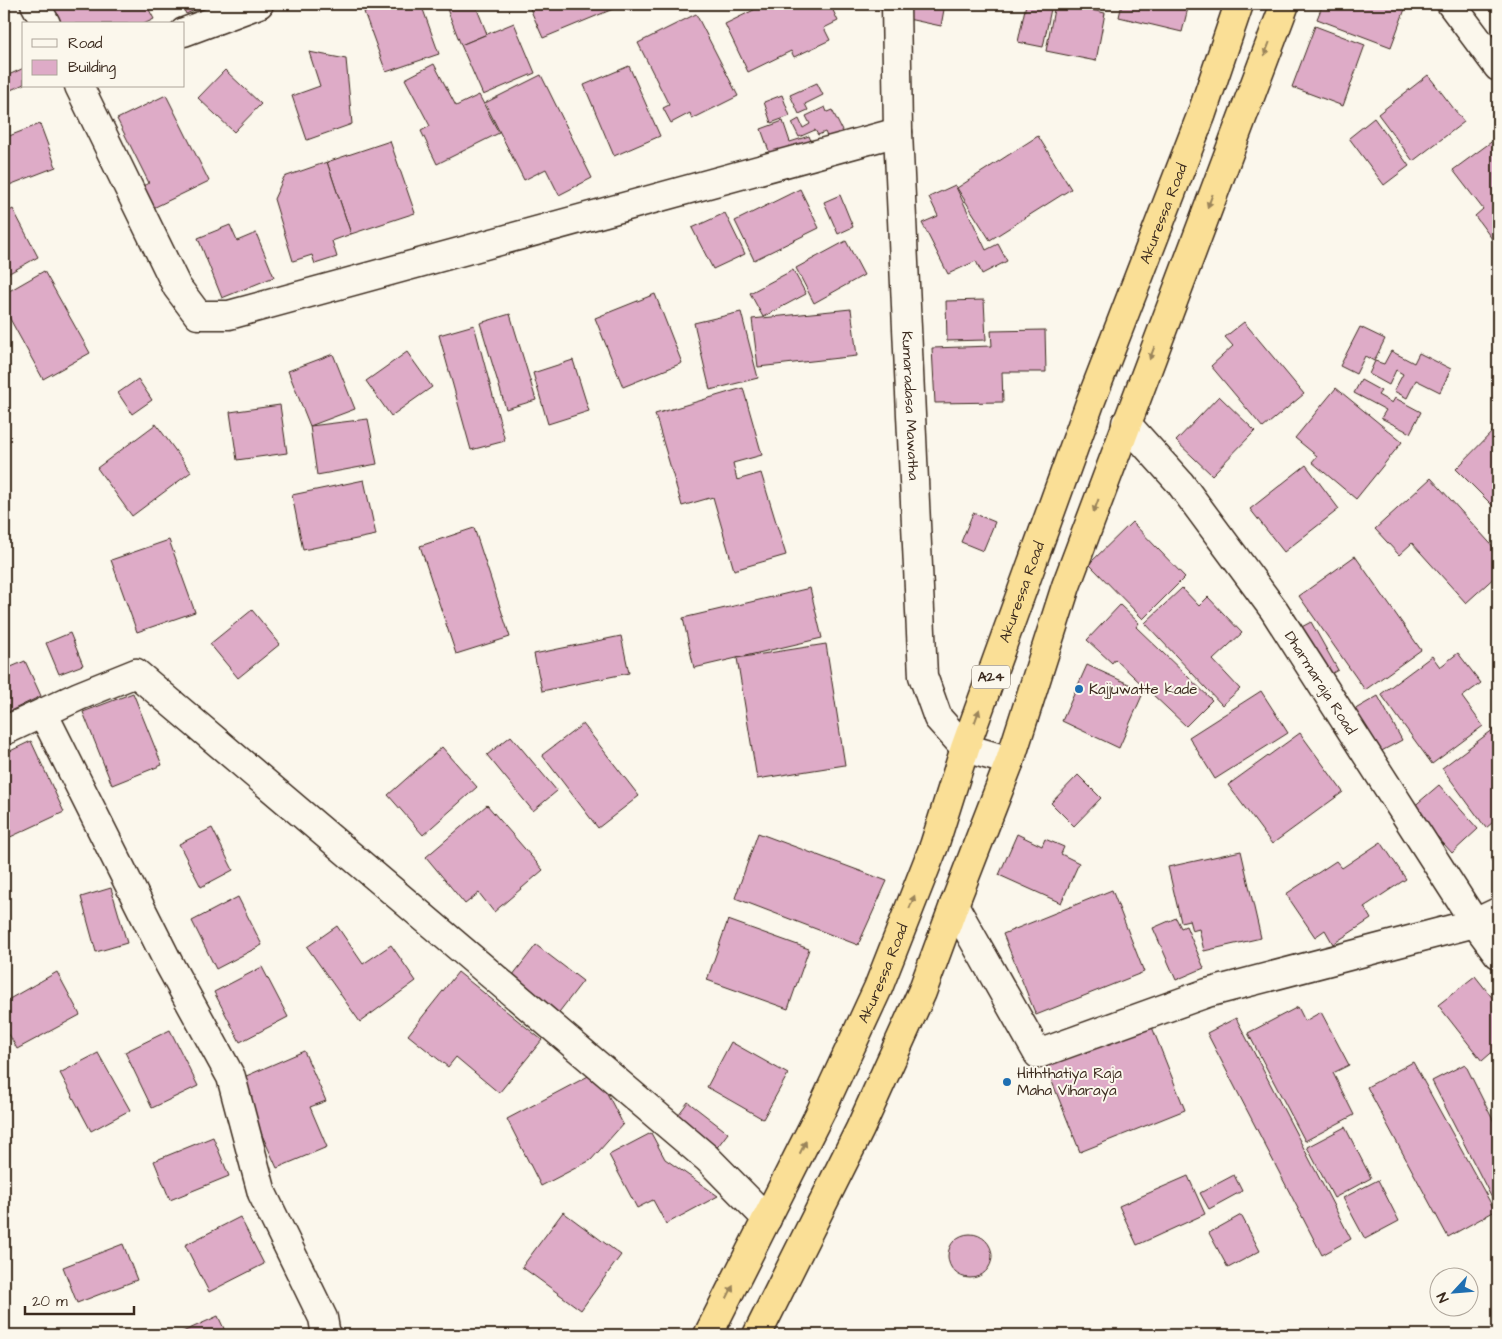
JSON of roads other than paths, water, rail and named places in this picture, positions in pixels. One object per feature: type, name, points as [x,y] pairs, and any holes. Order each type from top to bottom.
[{"type":"highway","name":"Akuressa Road","points":[[708,1335],[821,1111],[878,988],[934,846],[965,748],[1090,403],[1201,116],[1239,4]]},
{"type":"highway","points":[[757,1335],[860,1129],[922,992],[1010,761],[1066,586],[1284,4]]},
{"type":"street","points":[[35,4],[45,22]]},
{"type":"street","points":[[185,32],[259,4]]},
{"type":"street","name":"Kumaradasa Mawatha","points":[[896,4],[898,132],[923,676],[938,718],[965,748]]},
{"type":"street","points":[[1451,4],[1498,67]]},
{"type":"street","points":[[80,88],[177,287],[198,315],[229,315],[898,132]]},
{"type":"street","name":"Dharmaraja Road","points":[[1126,423],[1180,484],[1274,610],[1487,917],[1498,954]]},
{"type":"street","points":[[4,731],[79,696],[136,673],[707,1158],[767,1219]]},
{"type":"street","points":[[43,713],[169,964],[231,1077],[262,1193],[323,1318],[326,1335]]},
{"type":"street","points":[[965,748],[1010,761]]},
{"type":"street","points":[[954,905],[1038,1054],[1207,993],[1487,917]]},
{"type":"place","name":"Kajjuwatte kade","points":[[1079,689]]},
{"type":"place","name":"Hiththatiya Raja Maha Viharaya","points":[[1007,1082]]}]
